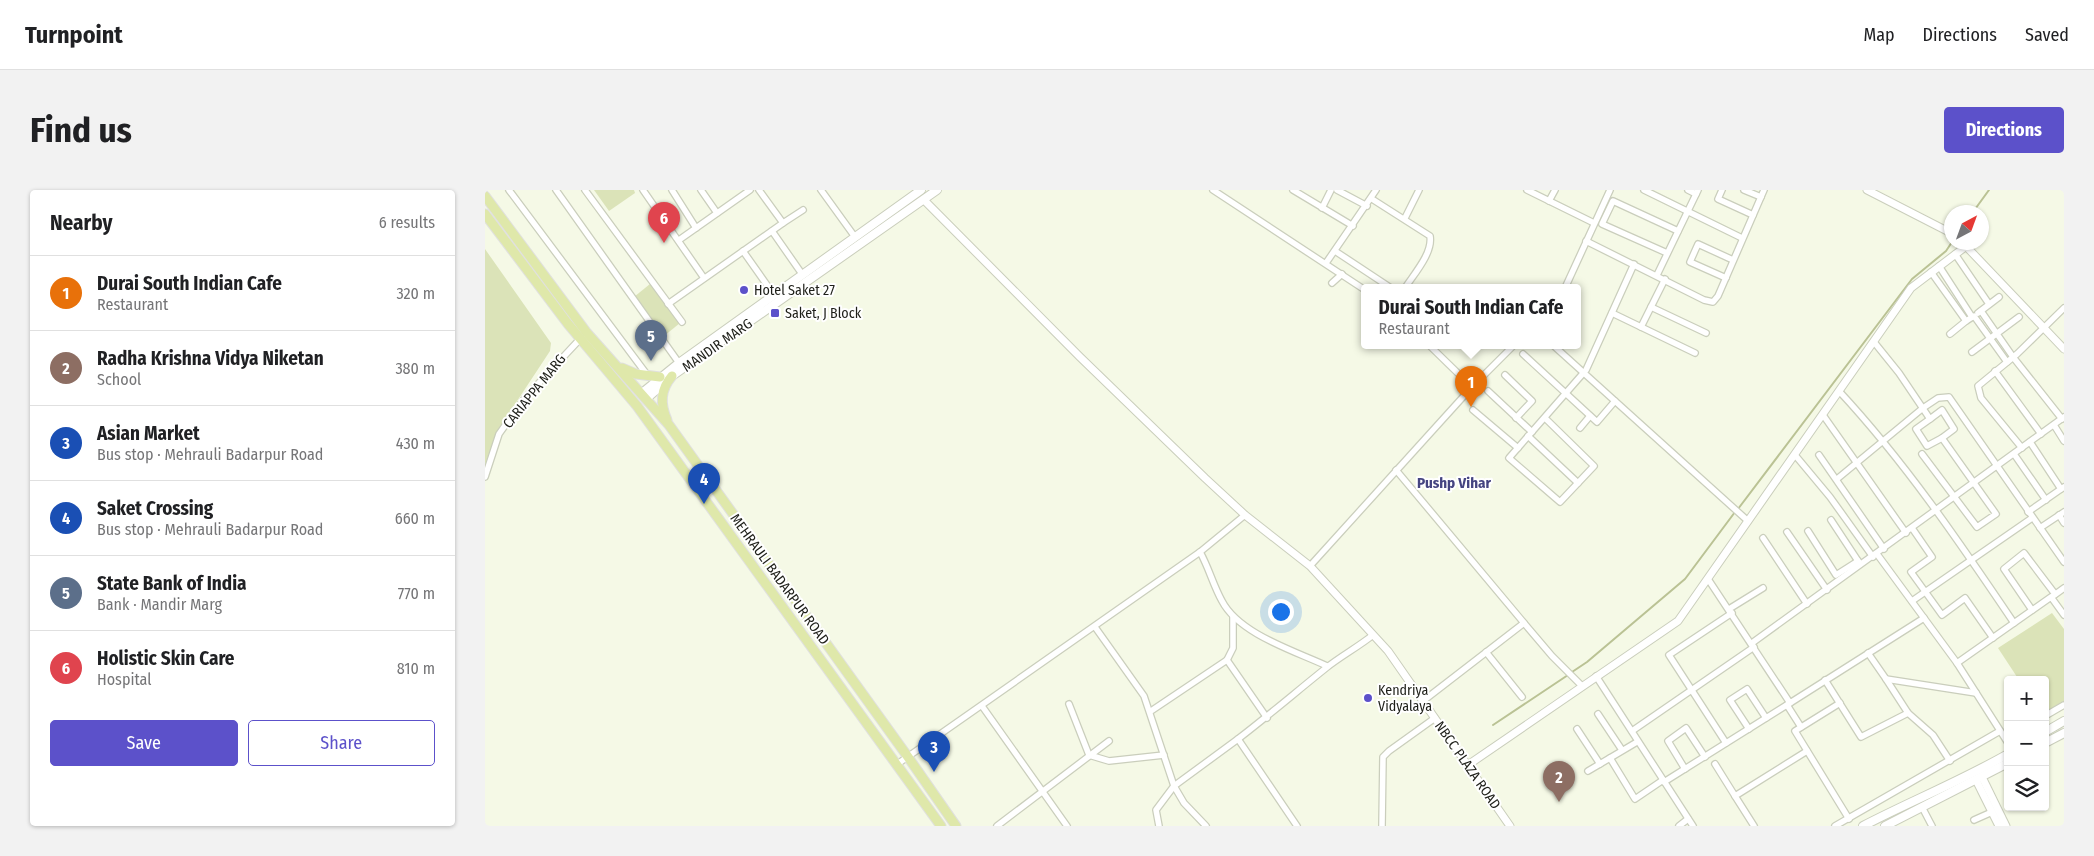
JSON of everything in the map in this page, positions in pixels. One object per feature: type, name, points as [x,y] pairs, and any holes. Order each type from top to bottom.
[{"type":"main road","name":"MANDIR MARG","points":[[644,396],[661,377],[679,363],[921,190]]},
{"type":"main road","name":"MANDIR MARG","points":[[644,396],[937,190]]},
{"type":"main road","name":"MEHRAULI BADARPUR ROAD","points":[[485,196],[549,285],[587,332],[669,425],[909,757],[955,826]]},
{"type":"main road","points":[[485,214],[580,338]]},
{"type":"main road","name":"MEHRAULI BADARPUR ROAD","points":[[580,338],[623,387],[726,526],[941,826]]},
{"type":"main road","points":[[618,365],[636,374],[661,377]]},
{"type":"main road","points":[[669,425],[662,399],[665,385],[672,376]]},
{"type":"main road","points":[[726,526],[736,518]]},
{"type":"main road","points":[[2049,730],[2064,721]]},
{"type":"main road","points":[[2049,741],[2064,733]]},
{"type":"main road","points":[[1863,826],[1971,775],[2004,756]]},
{"type":"main road","points":[[1885,826],[2004,765]]},
{"type":"main road","points":[[1898,808],[1902,817]]},
{"type":"street","points":[[509,190],[649,376]]},
{"type":"street","points":[[556,190],[679,363]]},
{"type":"street","points":[[585,190],[681,322]]},
{"type":"street","points":[[643,190],[704,278]]},
{"type":"street","points":[[672,190],[696,228]]},
{"type":"street","points":[[701,190],[717,213]]},
{"type":"street","points":[[679,240],[750,190]]},
{"type":"street","points":[[759,190],[783,223]]},
{"type":"street","points":[[830,190],[823,192],[855,237]]},
{"type":"street","points":[[1213,190],[1361,287]]},
{"type":"street","points":[[1293,190],[1353,226]]},
{"type":"street","points":[[1322,208],[1331,190]]},
{"type":"street","points":[[1337,190],[1367,206]]},
{"type":"street","points":[[1326,263],[1372,199],[1376,190]]},
{"type":"street","points":[[1405,218],[1419,190]]},
{"type":"street","points":[[1527,190],[1594,223]]},
{"type":"street","points":[[1549,201],[1555,190]]},
{"type":"street","points":[[1567,284],[1610,190]]},
{"type":"street","points":[[1644,190],[1742,238]]},
{"type":"street","points":[[1657,275],[1697,192],[1688,190]]},
{"type":"street","points":[[1722,190],[1718,199],[1753,215]]},
{"type":"street","points":[[1744,190],[1761,197]]},
{"type":"street","points":[[1586,241],[1704,300],[1713,302],[1718,296],[1764,190]]},
{"type":"street","points":[[1867,190],[1944,229]]},
{"type":"street","points":[[1372,199],[1405,218],[1430,236],[1431,242],[1427,253],[1408,284]]},
{"type":"street","name":"NBCC PLAZA ROAD","points":[[924,200],[1074,351],[1245,515],[1310,566],[1388,651],[1510,826]]},
{"type":"street","points":[[1667,253],[1602,224],[1613,202],[1678,231]]},
{"type":"street","points":[[668,304],[803,210]]},
{"type":"street","points":[[772,231],[802,274]]},
{"type":"street","points":[[1726,278],[1690,262],[1698,244],[1733,260]]},
{"type":"street","points":[[1335,250],[1385,284]]},
{"type":"street","points":[[1467,765],[1678,620],[1911,288],[1959,250]]},
{"type":"street","points":[[1969,250],[2064,349]]},
{"type":"street","points":[[743,252],[774,295]]},
{"type":"street","points":[[1955,254],[1989,304]]},
{"type":"street","points":[[1545,418],[1594,466],[1560,502],[1509,458],[1584,372],[1634,264]]},
{"type":"street","points":[[1939,266],[1971,318]]},
{"type":"street","points":[[1931,272],[1991,339],[2007,362]]},
{"type":"street","points":[[1332,283],[1342,274]]},
{"type":"street","points":[[1641,327],[1665,279]]},
{"type":"street","points":[[1950,334],[1999,297]]},
{"type":"street","points":[[1651,307],[1706,333]]},
{"type":"street","points":[[2022,448],[1978,392],[1978,386],[2013,357],[2064,308]]},
{"type":"street","points":[[1808,531],[1837,575],[1875,556],[2063,418],[2013,357],[1981,311]]},
{"type":"street","points":[[1612,313],[1695,353]]},
{"type":"street","points":[[1972,352],[2019,318]]},
{"type":"street","name":"CARIAPPA MARG","points":[[485,477],[499,434],[524,399],[580,338]]},
{"type":"street","points":[[1874,342],[1930,419]]},
{"type":"street","points":[[1433,349],[1472,387]]},
{"type":"street","points":[[1310,566],[1472,387],[1510,349]]},
{"type":"street","points":[[1557,349],[1748,521]]},
{"type":"street","points":[[1523,354],[1565,395],[1597,422],[1615,401]]},
{"type":"street","points":[[1995,371],[2041,434]]},
{"type":"street","points":[[1505,375],[1532,401],[1516,418]]},
{"type":"street","points":[[1488,392],[1516,418],[1578,483]]},
{"type":"street","points":[[1839,392],[1882,442],[1972,561],[2014,623]]},
{"type":"street","points":[[1837,479],[1923,408],[1938,398],[1949,397],[2064,562]]},
{"type":"street","points":[[1473,410],[1518,448]]},
{"type":"street","points":[[1942,410],[1954,429],[1942,438],[1927,446],[1916,430],[1942,410]]},
{"type":"street","points":[[1823,415],[1905,533]]},
{"type":"street","points":[[1580,428],[1590,416]]},
{"type":"street","points":[[2054,425],[2064,441]]},
{"type":"street","points":[[1922,454],[1977,527],[1996,514],[1942,438]]},
{"type":"street","points":[[2028,512],[2063,488],[2030,442]]},
{"type":"street","points":[[2014,454],[2046,500]]},
{"type":"street","points":[[1795,455],[1912,601],[1957,663],[2004,736]]},
{"type":"street","points":[[1819,455],[1884,549]]},
{"type":"street","points":[[1396,470],[1553,656],[1583,686]]},
{"type":"street","points":[[2039,528],[2061,513],[2064,523]]},
{"type":"street","points":[[896,765],[1200,552],[1245,515]]},
{"type":"street","points":[[1912,601],[2032,518]]},
{"type":"street","points":[[1831,520],[1860,563]]},
{"type":"street","points":[[1913,528],[1932,556],[1911,572],[1942,615],[1965,598],[1993,638]]},
{"type":"street","points":[[1787,532],[1827,590]]},
{"type":"street","points":[[1763,538],[1807,604]]},
{"type":"street","points":[[1200,552],[1222,601],[1233,617],[1258,634],[1327,666]]},
{"type":"street","points":[[2032,610],[2004,568],[2024,553],[2064,615]]},
{"type":"street","points":[[1632,730],[1753,645],[1860,563]]},
{"type":"street","points":[[1708,579],[1753,645],[1801,727]]},
{"type":"street","points":[[1726,743],[1669,655],[1763,588]]},
{"type":"street","points":[[1957,663],[2064,588]]},
{"type":"street","points":[[1151,711],[1227,660],[1233,648],[1233,617]]},
{"type":"street","points":[[1610,758],[1635,799],[1924,618]]},
{"type":"street","points":[[1423,701],[1525,623]]},
{"type":"street","points":[[1095,627],[1139,686],[1151,711],[1174,786],[1184,803],[1206,826]]},
{"type":"street","points":[[1159,826],[1157,806],[1174,786],[1267,718],[1327,666],[1357,648],[1373,635]]},
{"type":"street","points":[[1486,652],[1523,697]]},
{"type":"street","points":[[1868,653],[1908,713],[1933,735],[1950,761]]},
{"type":"street","points":[[1227,660],[1267,718]]},
{"type":"street","points":[[1596,676],[1693,826]]},
{"type":"street","points":[[1886,679],[1976,693]]},
{"type":"street","points":[[1825,680],[1861,738],[1908,713]]},
{"type":"street","points":[[1749,729],[1730,700],[1747,689],[1766,718]]},
{"type":"street","points":[[1840,703],[1795,731],[1849,819]]},
{"type":"street","points":[[1069,704],[1089,756]]},
{"type":"street","points":[[2049,714],[2064,705]]},
{"type":"street","points":[[982,706],[1067,826]]},
{"type":"street","points":[[1598,714],[1622,750]]},
{"type":"street","points":[[1382,826],[1383,758],[1389,751],[1435,718]]},
{"type":"street","points":[[1685,769],[1668,741],[1686,728],[1705,756]]},
{"type":"street","points":[[1577,729],[1600,764]]},
{"type":"street","points":[[1835,826],[2000,731]]},
{"type":"street","points":[[1238,739],[1297,826]]},
{"type":"street","points":[[997,826],[1109,741]]},
{"type":"street","points":[[1588,771],[1637,742]]},
{"type":"street","points":[[1735,796],[1807,751]]},
{"type":"street","points":[[1089,756],[1109,761],[1164,755]]},
{"type":"street","points":[[1715,764],[1754,826]]},
{"type":"street","points":[[1979,778],[1992,812],[2000,826]]},
{"type":"street","points":[[1979,778],[2000,826]]},
{"type":"street","points":[[1922,807],[1932,826]]},
{"type":"street","points":[[1974,820],[1992,812]]},
{"type":"street","points":[[1679,826],[1688,819]]},
{"type":"green space","points":[[594,190],[634,190],[635,193],[609,211]]},
{"type":"green space","points":[[485,249],[551,343],[550,351],[496,433],[485,465]]},
{"type":"green space","points":[[650,284],[680,323],[664,336],[634,297]]},
{"type":"green space","points":[[2052,613],[2064,629],[2064,701],[2049,710],[2049,676],[2016,676],[1998,648]]},
{"type":"waterway","points":[[1978,205],[1989,190]]},
{"type":"waterway","points":[[1738,509],[1912,279],[1947,250]]},
{"type":"waterway","points":[[1572,672],[1587,662],[1685,579],[1735,512]]},
{"type":"waterway","points":[[1493,725],[1568,675]]},
{"type":"place","name":"Holistic Skin Care","points":[[664,243]]},
{"type":"place","name":"Hotel Saket 27","points":[[744,290]]},
{"type":"place","name":"Saket, J Block","points":[[775,313]]},
{"type":"place","name":"State Bank of India","points":[[651,361]]},
{"type":"place","name":"Durai South Indian Cafe","points":[[1471,407]]},
{"type":"place","name":"Saket Crossing","points":[[704,504]]},
{"type":"place","name":"Kendriya Vidyalaya","points":[[1368,698]]},
{"type":"place","name":"Asian Market","points":[[934,772]]},
{"type":"place","name":"Radha Krishna Vidya Niketan","points":[[1559,802]]},
{"type":"district","name":"Pushp Vihar","points":[[1454,483]]}]
